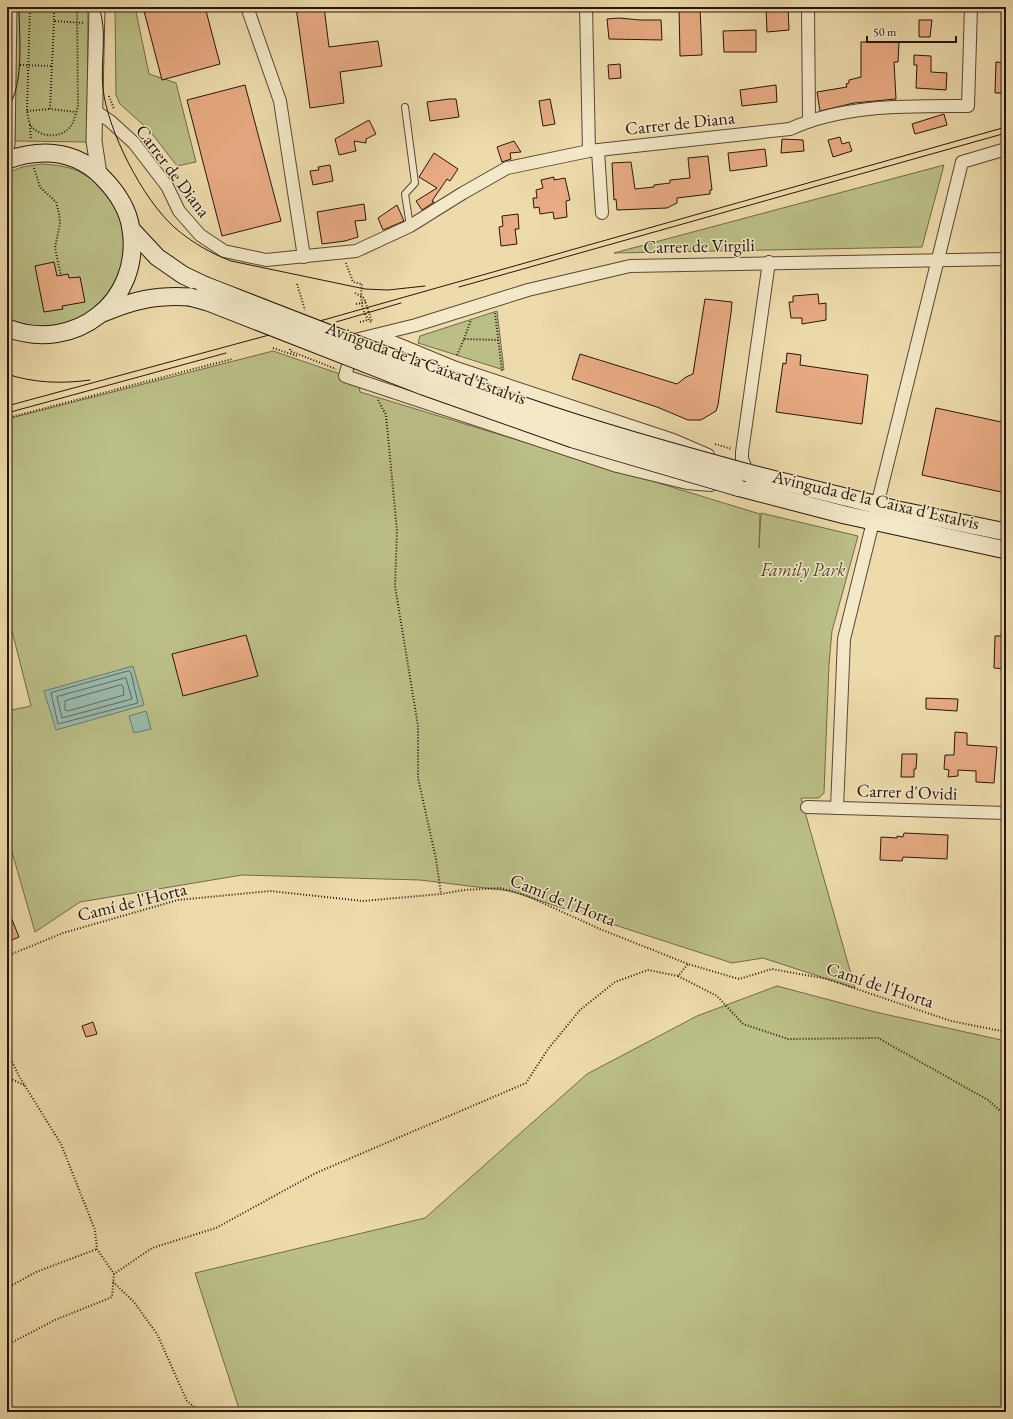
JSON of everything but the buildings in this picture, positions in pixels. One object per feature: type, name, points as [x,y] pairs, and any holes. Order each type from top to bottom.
[{"type":"main road","points":[[7,160],[31,153],[60,153],[79,159],[99,174],[119,197],[132,229],[132,250],[129,268],[122,287],[102,313],[80,328],[57,334],[34,335],[7,328]]},
{"type":"main road","name":"Avinguda de la Caixa d'Estalvis","points":[[132,229],[157,257],[183,275],[204,285],[422,370],[630,440],[748,473],[877,505],[1006,532]]},
{"type":"main road","name":"Avinguda de la Caixa d'Estalvis","points":[[102,313],[146,298],[168,296],[190,297],[208,302],[423,386],[566,436],[736,487],[873,522],[1006,550]]},
{"type":"street","points":[[7,145],[9,7]]},
{"type":"street","points":[[96,7],[94,141],[99,174]]},
{"type":"street","points":[[247,7],[280,101],[304,257]]},
{"type":"street","points":[[586,7],[593,151],[602,213]]},
{"type":"street","name":"Carrer de Diana","points":[[94,111],[110,121],[134,143],[167,186],[179,211],[200,235],[224,251],[266,260],[356,251],[410,226],[507,168],[593,151],[790,129],[809,120],[827,115],[922,106],[968,106],[970,7]]},
{"type":"street","points":[[808,12],[809,120]]},
{"type":"street","points":[[837,808],[844,639],[962,162],[1006,149]]},
{"type":"street","name":"Carrer de Virgili","points":[[345,376],[355,340],[374,329],[401,329],[528,290],[630,266],[768,262],[1006,259]]},
{"type":"street","points":[[748,473],[742,459],[742,452],[768,262]]},
{"type":"street","name":"Avinguda de la Caixa d'Estalvis","points":[[374,329],[399,345],[456,368],[673,440],[748,473]]},
{"type":"street","points":[[399,345],[401,329]]},
{"type":"street","name":"Avinguda de la Caixa d'Estalvis","points":[[345,376],[618,466],[687,482],[736,487]]},
{"type":"street","name":"Carrer d'Ovidi","points":[[807,807],[1006,813]]},
{"type":"lane","points":[[405,107],[415,183],[405,194],[410,226]]},
{"type":"path","points":[[30,7],[27,112],[30,125],[31,153],[36,179],[40,187],[56,202],[59,213],[55,248],[60,276]]},
{"type":"path","points":[[50,109],[54,7]]},
{"type":"path","points":[[30,125],[39,132],[48,136],[58,135],[67,131],[73,122],[76,112],[78,83],[76,7]]},
{"type":"path","points":[[54,21],[77,23]]},
{"type":"path","points":[[29,66],[52,66]]},
{"type":"path","points":[[109,91],[109,99],[115,110]]},
{"type":"path","points":[[27,112],[50,109],[76,112]]},
{"type":"path","points":[[156,151],[168,167]]},
{"type":"path","points":[[342,252],[353,282],[362,284],[362,303],[374,329]]},
{"type":"path","points":[[297,284],[307,315]]},
{"type":"path","points":[[355,293],[361,296],[366,302],[369,319]]},
{"type":"path","points":[[356,304],[366,302]]},
{"type":"path","points":[[495,312],[502,371]]},
{"type":"path","points":[[360,322],[369,319]]},
{"type":"path","points":[[457,355],[471,320]]},
{"type":"path","points":[[464,339],[498,340]]},
{"type":"path","points":[[273,348],[308,360]]},
{"type":"path","points":[[7,418],[232,359]]},
{"type":"path","points":[[376,396],[386,415],[397,531],[395,586],[418,726],[418,778],[436,859],[441,894]]},
{"type":"path","name":"Camí de l'Horta","points":[[7,956],[63,933],[178,900],[270,890],[363,901],[441,894],[464,890],[500,888],[525,895],[600,929],[688,964],[738,979],[772,969],[827,979],[951,1021],[1006,1032]]},
{"type":"path","points":[[678,976],[688,964]]},
{"type":"path","points":[[114,1274],[152,1248],[216,1228],[316,1173],[526,1083],[548,1049],[580,1010],[615,982],[648,970],[678,976],[717,996],[743,1024],[788,1039],[878,1038],[988,1100],[1006,1116]]},
{"type":"path","points":[[7,1051],[25,1085],[61,1144],[95,1230],[97,1250],[114,1274],[112,1298],[54,1320],[7,1345]]},
{"type":"path","points":[[7,1078],[25,1085]]},
{"type":"path","points":[[7,1288],[36,1272],[97,1250]]},
{"type":"path","points":[[113,1282],[134,1302],[157,1334],[187,1401],[200,1412]]},
{"type":"green space","points":[[15,7],[88,7],[87,142],[15,141]]},
{"type":"green space","points":[[115,7],[135,7],[149,74],[176,83],[196,162],[177,166],[150,131],[120,104],[116,95]]},
{"type":"green space","points":[[42,164],[71,168],[80,172],[104,190],[118,212],[124,238],[122,264],[113,288],[97,308],[74,322],[45,327],[26,324],[7,318],[7,173],[22,167]]},
{"type":"green space","points":[[944,165],[922,247],[614,253]]},
{"type":"green space","points":[[497,311],[504,370],[418,343],[420,336]]},
{"type":"green space","name":"Family Park","points":[[273,351],[358,380],[360,392],[760,514],[759,548],[761,513],[858,536],[832,631],[829,664],[824,793],[819,798],[801,798],[855,988],[763,958],[732,963],[510,891],[420,880],[242,875],[80,902],[35,932],[10,845],[7,847],[7,711],[31,706],[7,611],[7,419]]},
{"type":"green space","points":[[777,986],[875,1012],[1006,1041],[1006,1330],[1001,1342],[1006,1412],[240,1412],[195,1273],[425,1218],[587,1074],[697,1016]]},
{"type":"water","points":[[133,666],[144,705],[56,730],[44,691]]},
{"type":"water","points":[[146,711],[151,729],[134,733],[129,716]]},
{"type":"tram line","points":[[7,109],[13,99],[19,74],[19,7]]},
{"type":"tram line","points":[[99,7],[103,27],[103,89],[106,106],[112,124],[128,163],[139,182],[150,199],[174,227],[201,247],[231,261],[365,289],[388,290],[425,286]]},
{"type":"tram line","points":[[7,406],[295,328],[1006,127]]},
{"type":"tram line","points":[[459,287],[1006,133]]},
{"type":"tram line","points":[[336,322],[401,303]]},
{"type":"tram line","points":[[7,413],[226,353]]},
{"type":"tram line","points":[[7,374],[48,382],[90,380]]}]
